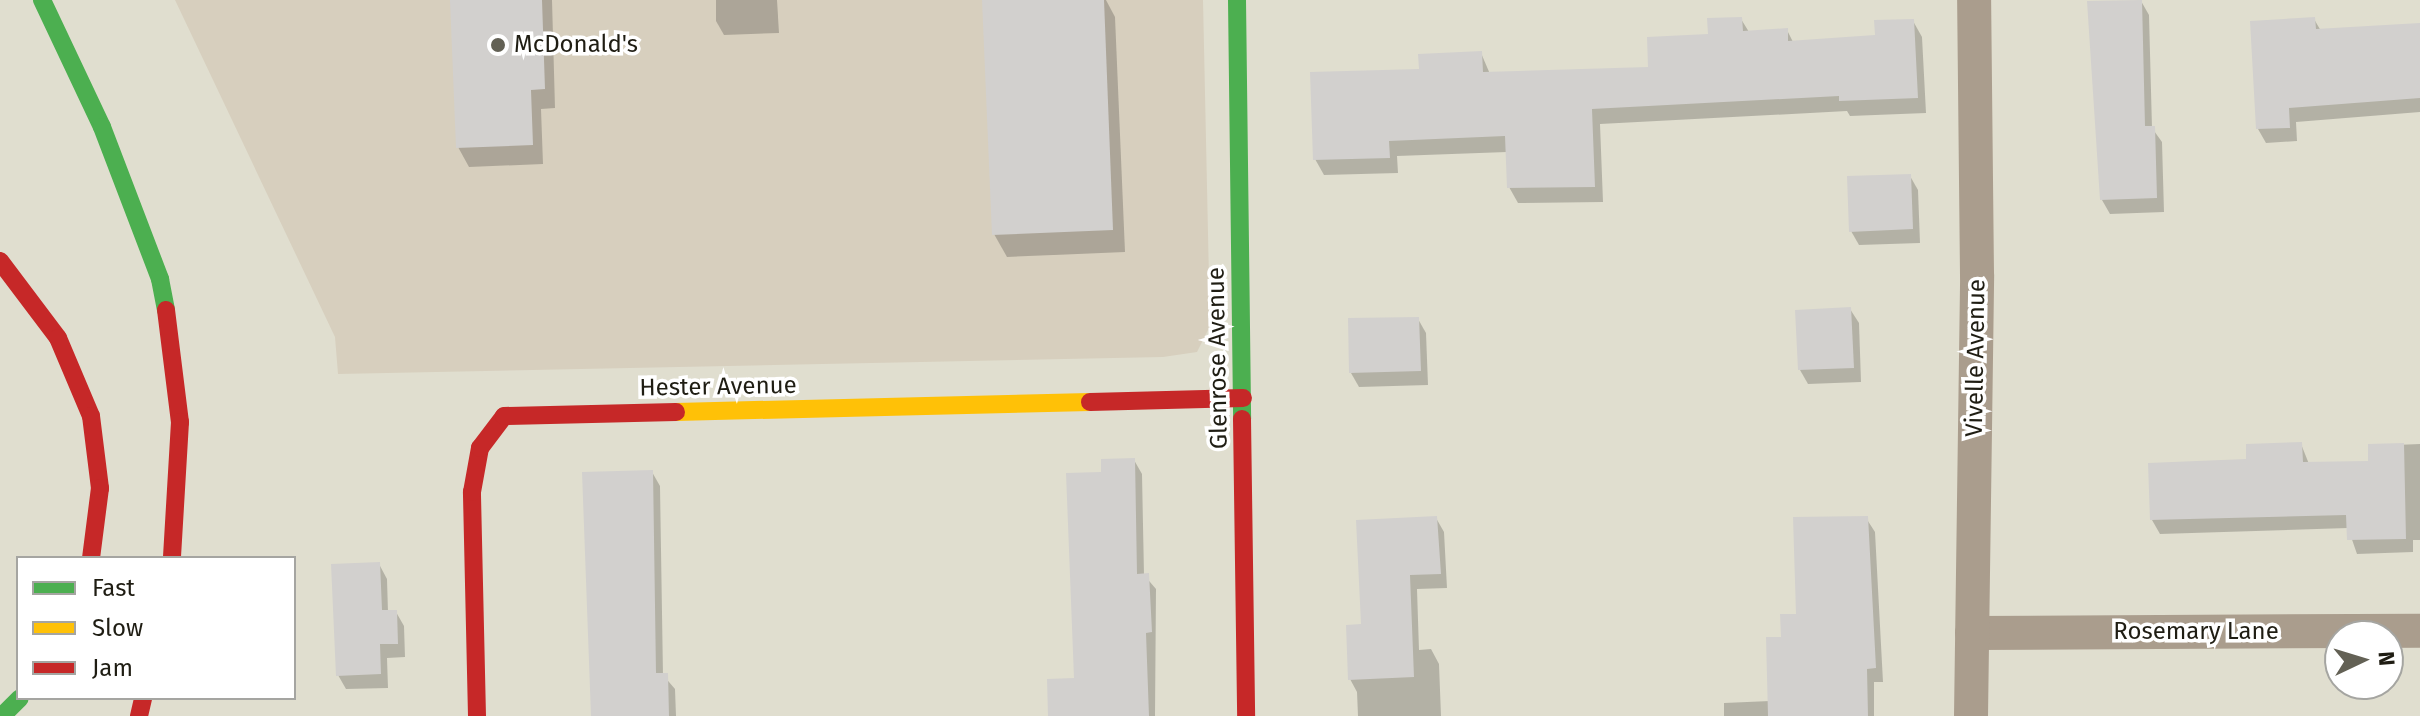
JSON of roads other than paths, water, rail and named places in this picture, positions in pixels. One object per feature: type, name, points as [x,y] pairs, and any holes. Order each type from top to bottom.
[{"type":"main road","points":[[42,0],[102,127],[160,279],[175,351],[180,422],[172,556]]},
{"type":"main road","name":"Glenrose Avenue","points":[[1237,0],[1246,716]]},
{"type":"main road","points":[[0,261],[58,338],[91,416],[100,488],[91,556]]},
{"type":"main road","name":"Hester Avenue","points":[[477,716],[472,492],[480,448],[504,416],[1243,398]]},
{"type":"main road","points":[[2,716],[18,700]]},
{"type":"street","name":"Vivelle Avenue","points":[[1971,716],[1974,0]]},
{"type":"street","name":"Rosemary Lane","points":[[1972,633],[2420,631]]},
{"type":"place","name":"McDonald's","points":[[498,45]]}]
